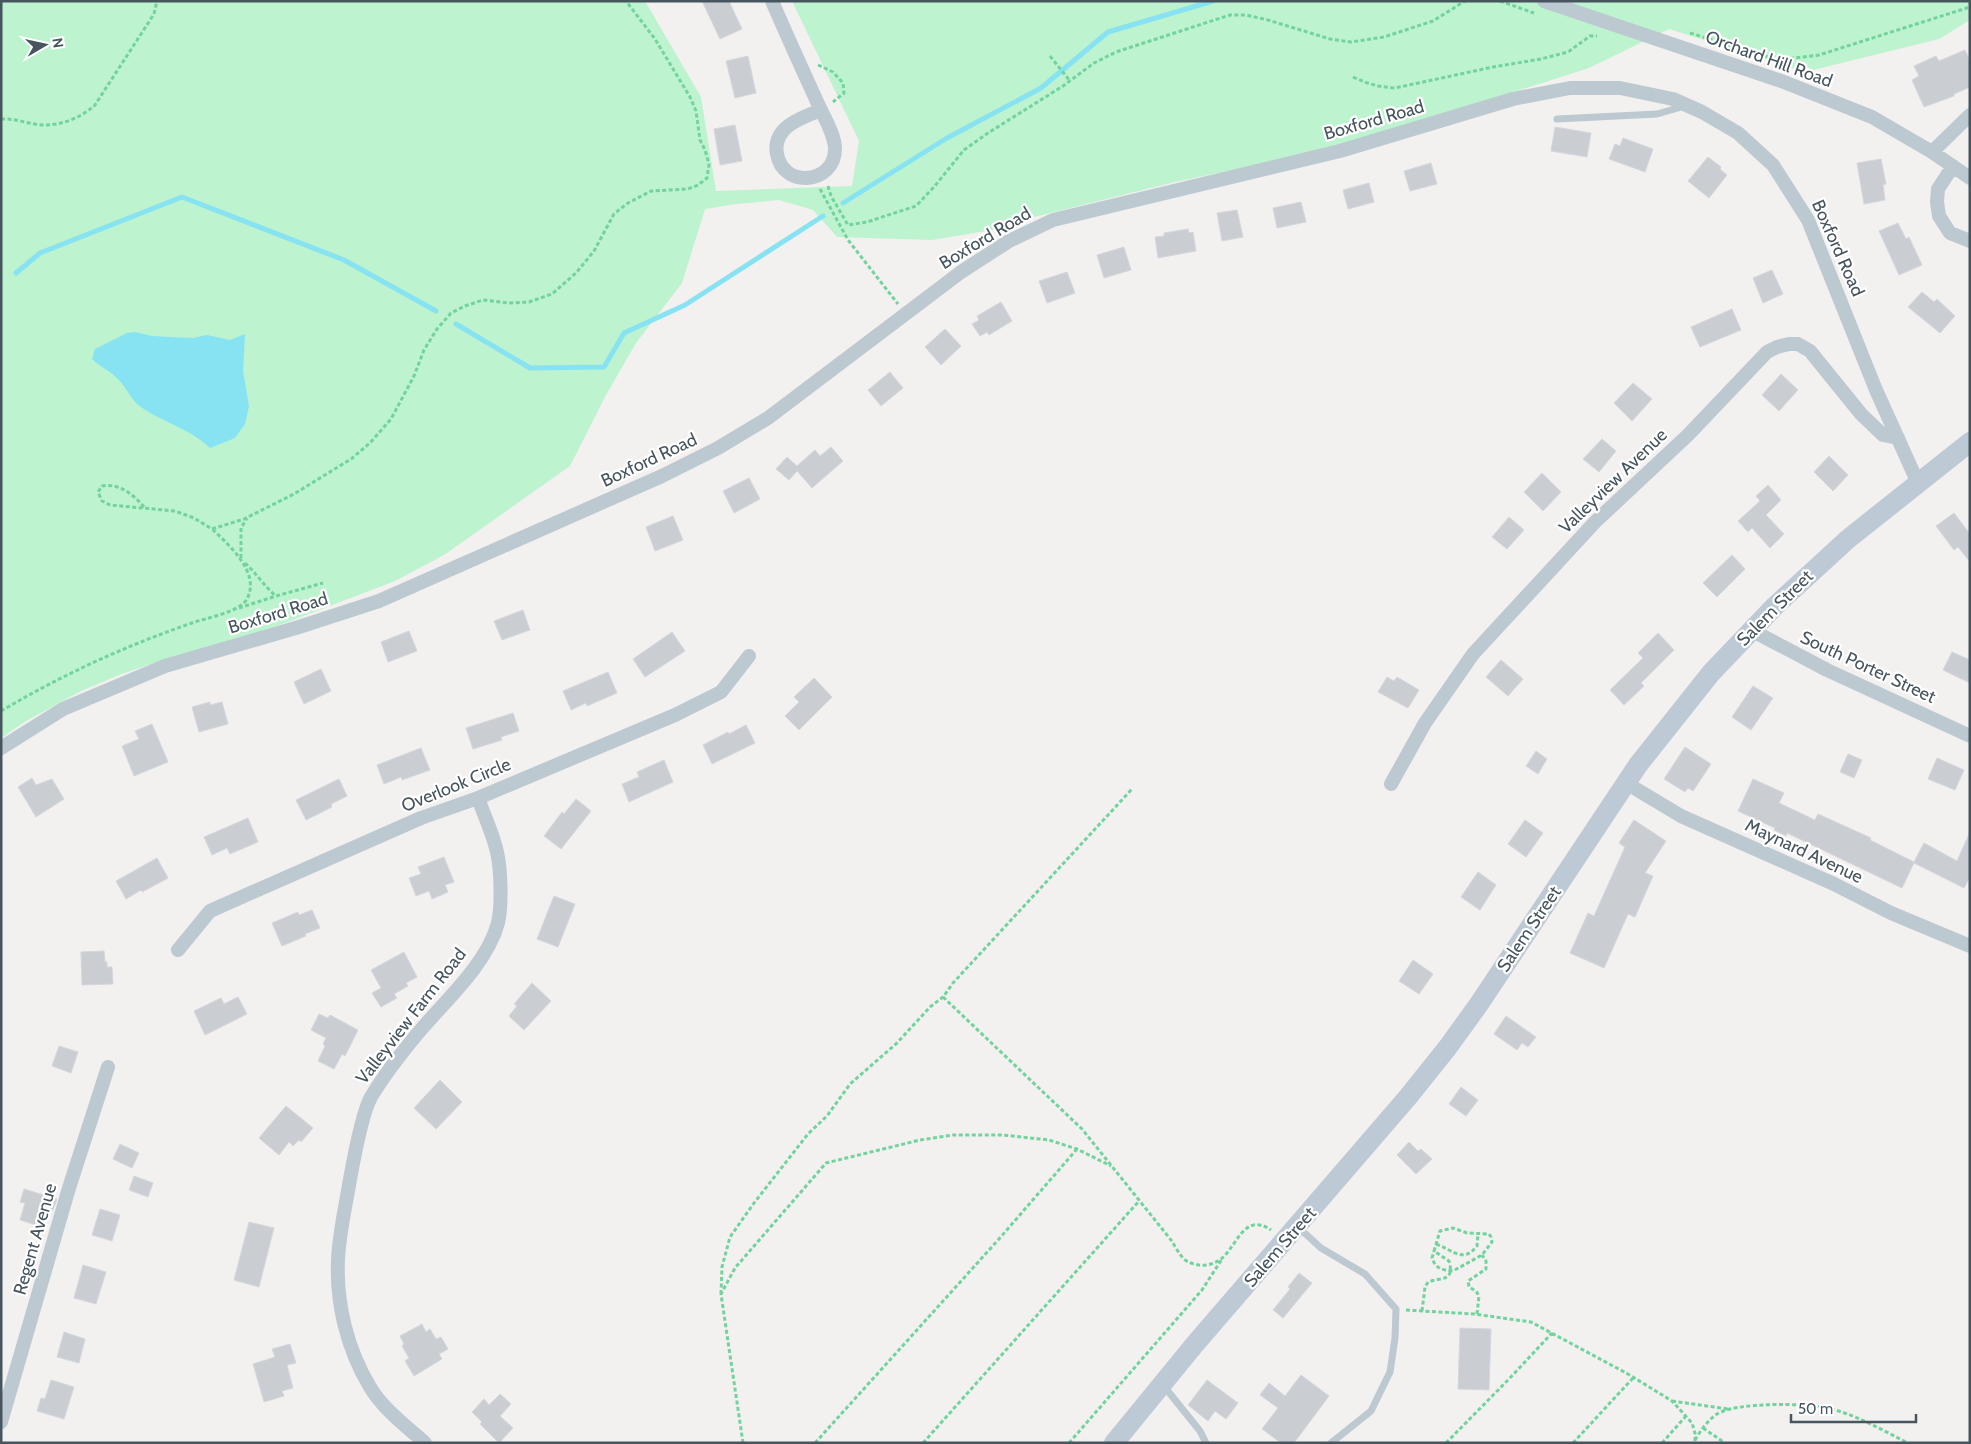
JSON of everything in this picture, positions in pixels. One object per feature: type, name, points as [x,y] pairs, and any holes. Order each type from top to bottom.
[{"type":"main road","name":"Salem Street","points":[[1114,1443],[1162,1384],[1408,1097],[1448,1047],[1480,1004],[1626,782],[1711,674],[1775,606],[1848,539],[1970,442]]},
{"type":"street","points":[[772,1],[824,108],[835,150],[829,168],[819,176],[820,179],[801,178],[790,174],[778,160],[776,147],[779,136],[787,126],[824,108]]},
{"type":"street","name":"Orchard Hill Road","points":[[1544,1],[1784,82],[1872,117],[1932,152],[1970,178]]},
{"type":"street","name":"Boxford Road","points":[[1,748],[63,709],[165,666],[299,627],[379,601],[662,476],[718,448],[768,418],[969,267],[1009,242],[1053,220],[1340,151],[1513,99],[1570,88],[1620,88],[1673,99],[1688,105],[1738,133],[1773,165],[1808,220],[1876,390],[1918,483]]},
{"type":"street","points":[[1932,152],[1970,115]]},
{"type":"street","points":[[1953,166],[1938,189],[1939,216],[1950,233],[1970,241]]},
{"type":"street","name":"Valleyview Avenue","points":[[1391,784],[1426,723],[1473,654],[1595,522],[1688,435],[1767,352],[1789,344],[1798,344],[1810,351],[1861,414],[1883,435],[1898,438]]},
{"type":"street","name":"South Porter Street","points":[[1751,630],[1827,670],[1970,736]]},
{"type":"street","name":"Overlook Circle","points":[[178,950],[210,911],[421,818],[478,798],[675,714],[721,692],[749,656]]},
{"type":"street","name":"Maynard Avenue","points":[[1626,782],[1681,816],[1834,884],[1891,913],[1970,946]]},
{"type":"street","name":"Valleyview Farm Road","points":[[426,1443],[388,1408],[370,1388],[356,1359],[346,1330],[339,1294],[338,1259],[351,1175],[370,1098],[418,1033],[450,999],[477,963],[491,941],[498,922],[501,898],[497,852],[478,798]]},
{"type":"street","name":"Regent Avenue","points":[[1,1422],[68,1188],[108,1067]]},
{"type":"lane","points":[[1556,120],[1657,114],[1688,105]]},
{"type":"lane","points":[[1291,1234],[1321,1248],[1365,1274],[1396,1309],[1395,1338],[1390,1372],[1371,1411],[1331,1443]]},
{"type":"lane","points":[[1162,1384],[1200,1431],[1206,1443]]},
{"type":"path","points":[[1,120],[22,120],[44,125],[84,115],[95,105],[154,14],[157,1]]},
{"type":"path","points":[[212,529],[248,518],[320,479],[352,459],[370,443],[390,419],[414,376],[424,350],[437,328],[451,313],[483,300],[508,303],[529,302],[552,294],[576,273],[594,251],[614,214],[628,203],[652,191],[688,189],[698,185],[707,178],[708,164],[705,150],[700,140],[696,112],[690,97],[655,39],[626,1]]},
{"type":"path","points":[[820,179],[848,226],[867,222],[916,206],[964,150],[1070,81],[1094,63],[1116,52],[1220,17],[1246,15],[1330,39],[1351,42],[1384,37],[1433,21],[1465,1]]},
{"type":"path","points":[[1050,56],[1070,81]]},
{"type":"path","points":[[812,58],[819,66],[833,72],[844,83],[844,93],[824,108]]},
{"type":"path","points":[[820,179],[848,240],[906,314]]},
{"type":"path","points":[[144,507],[137,499],[119,486],[110,484],[102,486],[98,492],[102,501],[110,505],[175,511],[194,518],[212,529],[263,582],[268,590],[276,596]]},
{"type":"path","points":[[239,608],[247,599],[250,586],[248,571],[241,559],[241,528],[248,518]]},
{"type":"path","points":[[1,711],[26,696],[105,656],[180,627],[323,583]]},
{"type":"path","points":[[743,1443],[721,1294],[722,1267],[730,1237],[808,1134],[826,1116],[850,1084],[898,1043],[930,1007],[943,997],[960,976],[1132,789]]},
{"type":"path","points":[[943,997],[1082,1129],[1171,1240],[1184,1259],[1193,1264],[1207,1266],[1222,1259]]},
{"type":"path","points":[[721,1294],[735,1268],[826,1163],[920,1140],[953,1135],[1003,1135],[1049,1140],[1077,1149],[1111,1166]]},
{"type":"path","points":[[815,1443],[999,1239],[1077,1149]]},
{"type":"path","points":[[923,1443],[1139,1201]]},
{"type":"path","points":[[1069,1443],[1202,1290],[1222,1259],[1245,1229],[1254,1225],[1266,1226],[1291,1234]]},
{"type":"path","points":[[1449,1228],[1478,1234],[1489,1234],[1492,1242],[1482,1255],[1459,1269],[1450,1270],[1442,1270],[1435,1266],[1432,1258],[1436,1244],[1440,1231],[1449,1228]]},
{"type":"path","points":[[1436,1244],[1460,1256],[1465,1255],[1477,1246],[1478,1234]]},
{"type":"path","points":[[1422,1311],[1425,1287],[1428,1282],[1446,1279],[1450,1270],[1449,1261],[1434,1251]]},
{"type":"path","points":[[1476,1314],[1478,1294],[1469,1287],[1468,1281],[1486,1269],[1486,1261],[1482,1255]]},
{"type":"path","points":[[1396,1309],[1476,1314],[1531,1322],[1672,1401],[1692,1423],[1695,1442]]},
{"type":"path","points":[[1446,1443],[1552,1333]]},
{"type":"path","points":[[1573,1443],[1633,1378]]},
{"type":"path","points":[[1672,1401],[1728,1409],[1770,1405],[1826,1408],[1859,1419],[1908,1443]]},
{"type":"path","points":[[1695,1442],[1703,1428],[1717,1414],[1728,1409]]},
{"type":"path","points":[[1662,1443],[1686,1416]]},
{"type":"path","points":[[1703,1428],[1725,1443]]},
{"type":"green space","points":[[1,1],[645,1],[701,97],[716,191],[852,186],[859,141],[792,1],[1970,1],[1970,20],[1939,39],[1805,72],[1669,29],[1589,68],[1366,139],[1281,160],[1175,182],[1022,220],[992,230],[932,240],[837,237],[813,210],[779,200],[705,209],[682,283],[636,343],[606,395],[570,466],[444,555],[395,581],[285,623],[217,646],[172,657],[119,675],[81,691],[26,721],[1,738]]},
{"type":"water","points":[[135,332],[152,336],[193,338],[207,335],[230,340],[245,334],[243,371],[249,406],[245,424],[235,438],[210,448],[187,431],[140,406],[116,377],[92,359],[95,349],[127,333]]},
{"type":"building","points":[[702,1],[729,1],[742,29],[720,39]]},
{"type":"building","points":[[1965,50],[1970,61],[1970,87],[1954,94],[1954,96],[1924,107],[1912,80],[1919,76],[1914,66],[1936,56],[1939,61]]},
{"type":"building","points":[[748,56],[756,93],[735,98],[726,61]]},
{"type":"building","points":[[735,125],[742,161],[720,165],[714,129]]},
{"type":"building","points":[[1555,127],[1591,133],[1587,157],[1551,151]]},
{"type":"building","points":[[1623,138],[1653,149],[1645,172],[1609,159],[1615,144],[1620,146]]},
{"type":"building","points":[[1708,157],[1721,167],[1720,169],[1727,175],[1709,198],[1688,181]]},
{"type":"building","points":[[1881,159],[1886,184],[1883,185],[1885,200],[1864,204],[1857,163]]},
{"type":"building","points":[[1431,163],[1437,184],[1410,191],[1404,171]]},
{"type":"building","points":[[1369,183],[1374,202],[1348,209],[1343,190]]},
{"type":"building","points":[[1301,202],[1306,222],[1277,228],[1273,208]]},
{"type":"building","points":[[1237,210],[1243,237],[1222,241],[1217,213]]},
{"type":"building","points":[[1898,223],[1906,239],[1909,237],[1922,265],[1899,275],[1879,231]]},
{"type":"building","points":[[1188,229],[1189,233],[1193,232],[1196,251],[1158,258],[1155,237],[1164,236],[1164,233]]},
{"type":"building","points":[[1124,247],[1131,270],[1104,278],[1097,255]]},
{"type":"building","points":[[1772,270],[1783,294],[1763,303],[1753,278]]},
{"type":"building","points":[[1067,272],[1075,293],[1047,303],[1039,281]]},
{"type":"building","points":[[1922,292],[1934,302],[1937,299],[1955,316],[1940,333],[1908,307]]},
{"type":"building","points":[[1001,302],[1012,321],[989,335],[987,332],[980,336],[972,324],[979,320],[977,316]]},
{"type":"building","points":[[1732,309],[1741,330],[1700,347],[1691,327]]},
{"type":"building","points":[[945,329],[961,346],[941,365],[925,347]]},
{"type":"building","points":[[890,372],[903,388],[881,406],[868,390]]},
{"type":"building","points":[[1781,374],[1798,390],[1779,411],[1762,395]]},
{"type":"building","points":[[1633,383],[1652,399],[1632,421],[1614,403]]},
{"type":"building","points":[[1602,439],[1616,451],[1599,472],[1583,459]]},
{"type":"building","points":[[831,447],[843,461],[812,488],[797,471],[789,480],[776,469],[787,457],[797,466],[815,450],[820,456]]},
{"type":"building","points":[[1829,456],[1848,475],[1833,491],[1814,472]]},
{"type":"building","points":[[1542,473],[1561,492],[1543,511],[1524,492]]},
{"type":"building","points":[[749,478],[760,499],[734,513],[723,491]]},
{"type":"building","points":[[1768,485],[1781,500],[1766,515],[1784,534],[1770,548],[1752,528],[1748,532],[1738,521],[1760,501],[1756,496]]},
{"type":"building","points":[[1954,513],[1970,534],[1970,562],[1958,547],[1954,550],[1936,526]]},
{"type":"building","points":[[673,516],[683,540],[655,551],[646,527]]},
{"type":"building","points":[[1509,517],[1524,530],[1507,549],[1492,537]]},
{"type":"building","points":[[1732,555],[1745,569],[1717,597],[1703,583]]},
{"type":"building","points":[[523,610],[530,630],[502,640],[494,621]]},
{"type":"building","points":[[409,631],[417,651],[388,662],[381,642]]},
{"type":"building","points":[[672,632],[685,651],[645,677],[633,659]]},
{"type":"building","points":[[1658,633],[1674,650],[1641,683],[1644,686],[1624,705],[1610,690],[1643,658],[1638,653]]},
{"type":"building","points":[[1952,652],[1970,660],[1970,683],[1943,670]]},
{"type":"building","points":[[1501,660],[1523,679],[1508,696],[1486,677]]},
{"type":"building","points":[[321,669],[331,691],[304,704],[294,682]]},
{"type":"building","points":[[608,672],[617,693],[587,706],[586,703],[571,710],[563,691]]},
{"type":"building","points":[[1387,677],[1394,681],[1397,677],[1419,690],[1408,708],[1378,692]]},
{"type":"building","points":[[814,678],[832,697],[799,730],[785,716],[799,702],[794,697]]},
{"type":"building","points":[[1753,686],[1773,698],[1751,730],[1732,717]]},
{"type":"building","points":[[210,702],[210,705],[222,702],[228,724],[199,732],[192,707]]},
{"type":"building","points":[[513,713],[519,731],[501,737],[502,740],[473,749],[466,728]]},
{"type":"building","points":[[152,724],[168,762],[134,776],[122,746],[139,739],[135,731]]},
{"type":"building","points":[[746,725],[755,743],[712,764],[703,745]]},
{"type":"building","points":[[1685,747],[1711,764],[1693,791],[1688,788],[1685,792],[1664,779]]},
{"type":"building","points":[[421,748],[430,770],[402,780],[401,777],[384,784],[377,765]]},
{"type":"building","points":[[1536,751],[1547,759],[1538,774],[1526,766]]},
{"type":"building","points":[[1848,754],[1862,760],[1854,778],[1840,772]]},
{"type":"building","points":[[1937,758],[1964,770],[1955,790],[1928,779]]},
{"type":"building","points":[[664,760],[673,782],[629,802],[622,784],[639,777],[637,772]]},
{"type":"building","points":[[32,778],[36,785],[52,779],[64,799],[36,817],[18,787]]},
{"type":"building","points":[[339,779],[347,796],[331,804],[332,807],[306,820],[296,800]]},
{"type":"building","points":[[1753,779],[1784,793],[1779,803],[1815,820],[1818,814],[1871,838],[1870,840],[1914,862],[1924,843],[1957,861],[1970,832],[1970,877],[1964,888],[1914,863],[1902,888],[1787,833],[1786,836],[1774,830],[1775,828],[1738,811]]},
{"type":"building","points":[[576,799],[591,811],[561,849],[544,836],[562,812],[564,814]]},
{"type":"building","points":[[248,818],[258,842],[230,854],[227,848],[212,855],[204,837]]},
{"type":"building","points":[[1525,820],[1543,833],[1526,857],[1508,844]]},
{"type":"building","points":[[1634,820],[1666,841],[1645,873],[1653,876],[1635,917],[1628,914],[1604,968],[1570,953],[1588,913],[1594,916],[1625,847],[1619,843]]},
{"type":"building","points":[[444,857],[454,882],[445,885],[448,892],[432,899],[429,891],[416,896],[409,878],[421,874],[418,867]]},
{"type":"building","points":[[157,858],[168,878],[126,899],[116,881]]},
{"type":"building","points":[[1478,872],[1496,885],[1480,910],[1461,897]]},
{"type":"building","points":[[554,896],[575,904],[558,947],[537,939]]},
{"type":"building","points":[[312,910],[320,928],[282,946],[272,923],[298,912],[299,915]]},
{"type":"building","points":[[104,951],[107,967],[112,967],[113,984],[82,985],[81,952]]},
{"type":"building","points":[[404,952],[417,977],[406,983],[408,986],[394,994],[397,998],[381,1007],[372,993],[381,988],[371,970]]},
{"type":"building","points":[[1413,960],[1433,974],[1419,994],[1399,981]]},
{"type":"building","points":[[532,983],[551,1001],[524,1030],[509,1016],[517,1006],[514,1004]]},
{"type":"building","points":[[238,997],[247,1014],[205,1035],[194,1011],[221,998],[224,1004]]},
{"type":"building","points":[[319,1014],[328,1018],[330,1015],[358,1030],[345,1056],[342,1054],[334,1069],[318,1061],[325,1046],[323,1044],[326,1038],[311,1030]]},
{"type":"building","points":[[1506,1016],[1536,1037],[1528,1047],[1522,1043],[1517,1050],[1494,1034]]},
{"type":"building","points":[[59,1046],[78,1052],[71,1073],[52,1066]]},
{"type":"building","points":[[440,1080],[462,1102],[436,1129],[414,1108]]},
{"type":"building","points":[[1461,1087],[1478,1100],[1466,1116],[1449,1104]]},
{"type":"building","points":[[286,1106],[313,1128],[301,1142],[299,1140],[293,1146],[289,1142],[279,1155],[259,1138]]},
{"type":"building","points":[[1409,1142],[1418,1151],[1421,1149],[1432,1159],[1416,1174],[1397,1155]]},
{"type":"building","points":[[120,1144],[139,1153],[132,1168],[113,1159]]},
{"type":"building","points":[[134,1176],[153,1183],[148,1197],[129,1190]]},
{"type":"building","points":[[24,1189],[57,1199],[53,1210],[44,1208],[39,1226],[20,1220],[25,1203],[20,1202]]},
{"type":"building","points":[[100,1209],[120,1215],[112,1241],[92,1235]]},
{"type":"building","points":[[249,1222],[274,1228],[259,1287],[234,1280]]},
{"type":"building","points":[[83,1265],[106,1272],[96,1304],[74,1298]]},
{"type":"building","points":[[1299,1273],[1312,1283],[1283,1318],[1273,1310],[1290,1289],[1288,1287]]},
{"type":"building","points":[[422,1324],[426,1332],[430,1329],[436,1339],[441,1337],[448,1349],[439,1354],[442,1359],[414,1376],[405,1361],[409,1358],[402,1346],[404,1344],[400,1336]]},
{"type":"building","points":[[1460,1328],[1491,1329],[1489,1390],[1458,1389]]},
{"type":"building","points":[[64,1332],[85,1339],[79,1363],[57,1357]]},
{"type":"building","points":[[290,1344],[296,1363],[287,1365],[293,1388],[282,1391],[284,1396],[264,1402],[253,1364],[275,1357],[272,1349]]},
{"type":"building","points":[[1301,1375],[1329,1396],[1294,1443],[1281,1443],[1262,1429],[1278,1408],[1260,1395],[1269,1383],[1285,1396]]},
{"type":"building","points":[[51,1380],[74,1387],[64,1419],[37,1411],[41,1398],[45,1399]]},
{"type":"building","points":[[1207,1380],[1238,1403],[1226,1419],[1215,1411],[1208,1421],[1188,1405]]},
{"type":"building","points":[[500,1394],[511,1404],[500,1416],[513,1428],[499,1443],[480,1424],[482,1422],[472,1412],[484,1399],[489,1405]]},
{"type":"waterway","points":[[843,203],[947,138],[1041,88],[1108,32],[1213,1]]},
{"type":"waterway","points":[[16,273],[40,253],[182,197],[344,260],[436,311]]},
{"type":"waterway","points":[[456,324],[530,368],[604,367],[624,333],[685,305],[823,216]]}]
